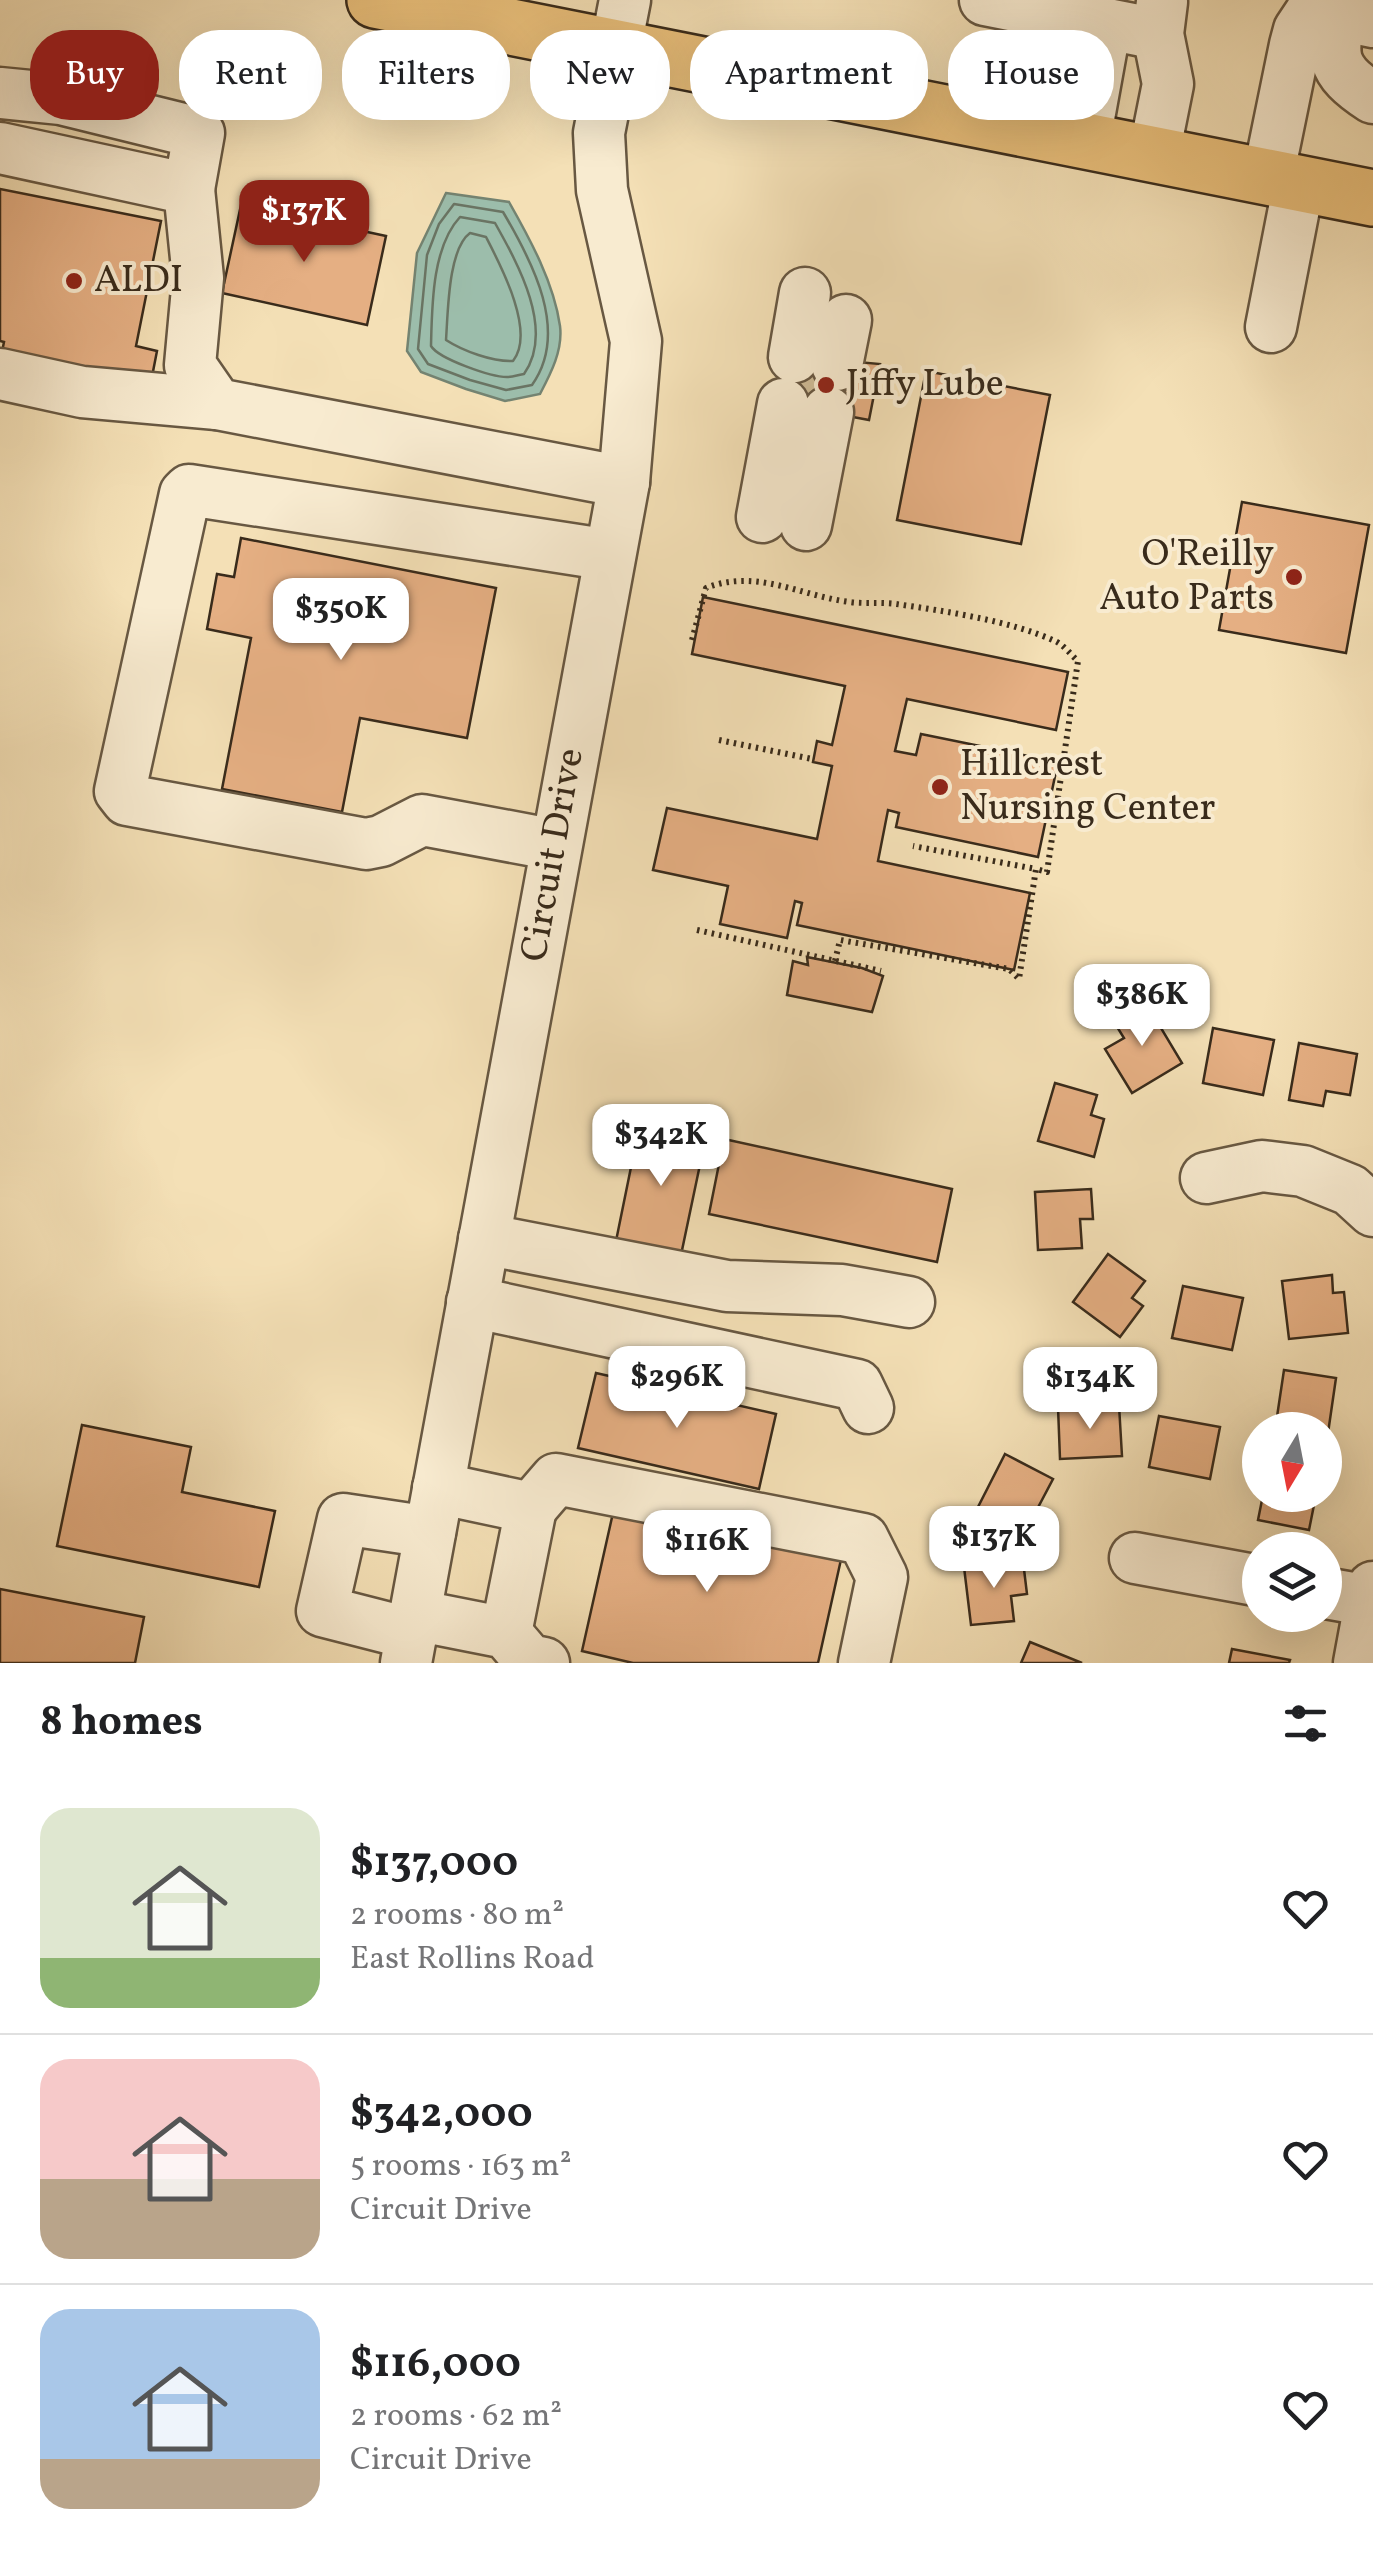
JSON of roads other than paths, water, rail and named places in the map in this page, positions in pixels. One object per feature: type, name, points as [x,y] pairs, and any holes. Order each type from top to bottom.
[{"type":"main road","points":[[375,0],[620,23],[1085,140],[1373,198]]},
{"type":"street","points":[[985,0],[1106,24],[1160,17],[1168,84],[1154,154]]},
{"type":"street","points":[[1353,12],[1335,43],[1336,63],[1364,85]]},
{"type":"street","points":[[1271,327],[1299,30],[1308,15],[1353,12]]},
{"type":"street","name":"Circuit Drive","points":[[411,1637],[624,482],[636,341],[602,190],[599,134],[620,23]]},
{"type":"street","points":[[1085,140],[1106,24]]},
{"type":"street","points":[[0,93],[62,99],[200,133],[189,190],[198,278],[190,366],[217,404]]},
{"type":"street","points":[[0,148],[189,190]]},
{"type":"street","points":[[786,521],[817,359]]},
{"type":"street","points":[[0,374],[82,392],[217,404],[624,482]]},
{"type":"street","points":[[556,845],[422,820],[381,841],[366,844],[128,800],[120,791],[185,494],[189,490],[610,555]]},
{"type":"street","points":[[1206,1178],[1262,1166],[1304,1171],[1350,1190],[1373,1212]]},
{"type":"street","points":[[484,1239],[726,1286],[842,1290],[910,1302]]},
{"type":"street","points":[[472,1302],[857,1385],[868,1408]]},
{"type":"street","points":[[531,1508],[434,1510],[343,1519],[322,1611],[411,1637],[525,1648],[531,1508],[556,1479],[862,1539],[882,1577],[864,1663]]},
{"type":"street","points":[[1135,1558],[1242,1578]]},
{"type":"street","points":[[1356,1594],[1358,1663]]},
{"type":"water","points":[[446,193],[509,202],[540,262],[557,310],[560,344],[540,394],[505,401],[466,389],[421,372],[407,351],[417,253]]},
{"type":"tunnel","points":[[810,409],[820,362]]},
{"type":"place","name":"ALDI","points":[[74,281]]},
{"type":"place","name":"Jiffy Lube","points":[[826,385]]},
{"type":"place","name":"O'Reilly Auto Parts","points":[[1294,577]]},
{"type":"place","name":"Hillcrest Nursing Center","points":[[940,787]]}]
